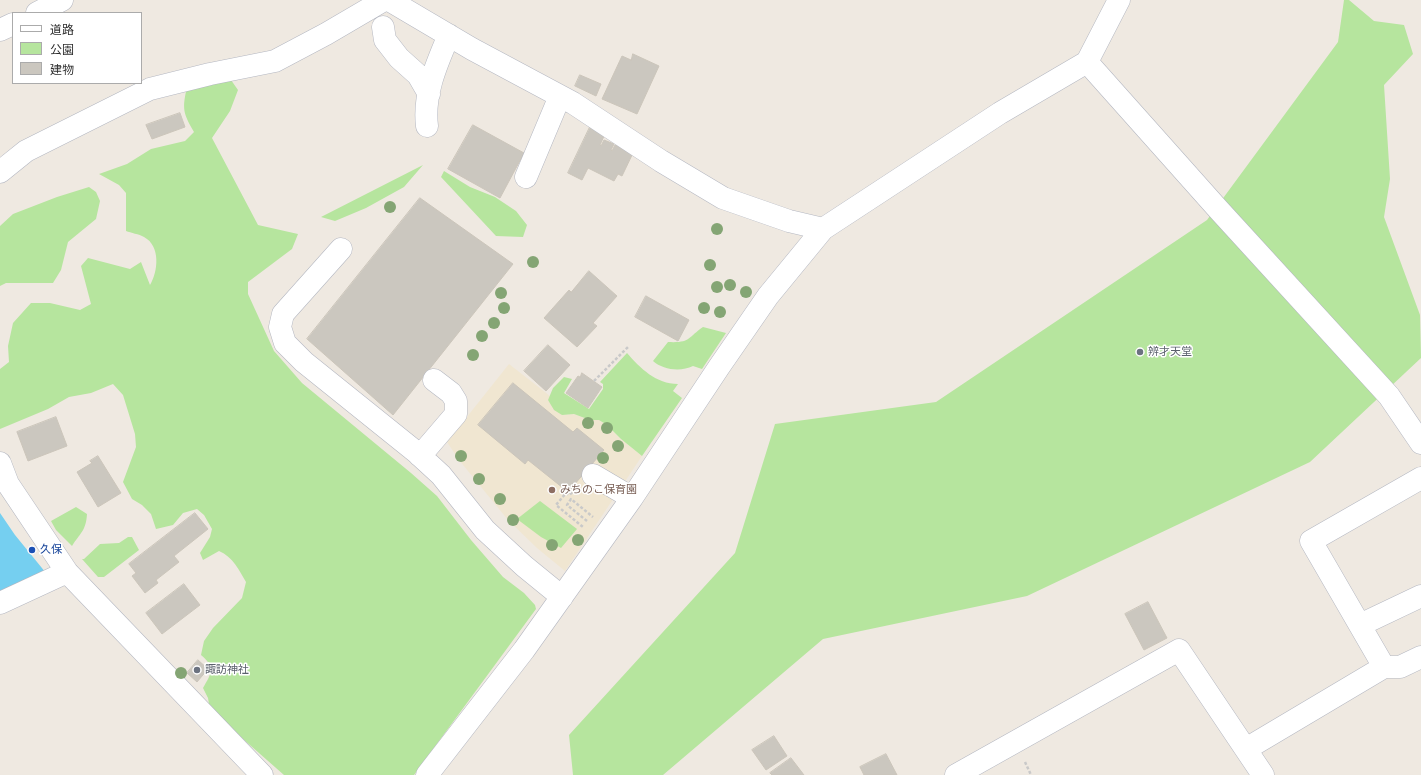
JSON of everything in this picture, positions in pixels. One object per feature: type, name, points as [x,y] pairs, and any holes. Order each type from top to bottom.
[{"type":"street","points":[[39,12],[62,0]]},
{"type":"street","points":[[0,172],[26,151],[150,89],[275,60],[326,34],[384,0]]},
{"type":"street","points":[[390,0],[449,35],[573,103],[661,161],[723,198],[789,221],[823,229]]},
{"type":"street","points":[[427,775],[524,650],[562,597],[624,494],[719,367],[768,296],[823,229],[1000,113],[1087,62],[1119,0]]},
{"type":"street","points":[[0,30],[12,24]]},
{"type":"street","points":[[383,27],[385,40],[399,58],[418,76],[428,94]]},
{"type":"street","points":[[427,126],[426,116],[428,94],[437,64],[449,35]]},
{"type":"street","points":[[1087,62],[1218,209],[1389,396],[1419,438]]},
{"type":"street","points":[[526,177],[560,96]]},
{"type":"street","points":[[342,248],[283,314],[280,327],[285,342],[304,362],[420,456],[441,475],[486,530],[524,566],[562,597]]},
{"type":"street","points":[[420,456],[456,414],[456,401],[451,393],[434,380]]},
{"type":"street","points":[[0,463],[8,484],[67,572],[262,775]]},
{"type":"street","points":[[593,475],[624,494]]},
{"type":"street","points":[[1384,667],[1311,541],[1421,478]]},
{"type":"street","points":[[0,603],[67,572]]},
{"type":"street","points":[[1360,625],[1421,596]]},
{"type":"street","points":[[956,775],[1179,650],[1263,775]]},
{"type":"street","points":[[1246,749],[1384,667],[1400,667],[1421,657]]},
{"type":"path","points":[[594,381],[629,346]]},
{"type":"path","points":[[587,530],[556,506],[566,494],[568,495],[571,492],[572,493],[587,476],[593,475]]},
{"type":"path","points":[[591,525],[567,505],[571,499],[593,517],[624,494]]},
{"type":"shaded area","name":"みちのこ保育園","points":[[509,364],[550,396],[548,400],[562,415],[574,414],[590,420],[599,420],[607,425],[642,456],[565,571],[537,548],[508,520],[459,460],[447,442]]},
{"type":"green space","points":[[1344,0],[1349,0],[1374,21],[1404,25],[1413,54],[1384,85],[1390,179],[1384,217],[1420,315],[1421,358],[1310,462],[1027,596],[823,639],[663,775],[573,775],[569,735],[735,553],[775,424],[936,402],[1207,220],[1338,42]]},
{"type":"green space","points":[[231,80],[238,90],[230,111],[212,138],[258,225],[298,234],[292,249],[248,282],[248,294],[274,351],[302,383],[437,496],[471,540],[503,577],[524,593],[535,605],[536,609],[414,775],[284,775],[210,710],[208,698],[203,688],[209,678],[211,670],[209,663],[201,655],[204,641],[213,628],[242,598],[246,582],[232,560],[219,551],[203,560],[200,553],[210,537],[212,529],[204,515],[197,509],[183,513],[173,525],[156,529],[151,514],[142,505],[132,499],[123,482],[136,447],[135,434],[123,395],[113,384],[91,393],[69,397],[48,409],[0,429],[0,369],[9,362],[8,346],[13,323],[31,303],[50,303],[80,310],[91,304],[81,266],[88,258],[130,269],[141,262],[150,285],[153,280],[156,260],[153,246],[144,237],[126,231],[126,193],[119,185],[99,174],[127,164],[151,149],[185,141],[194,132],[184,111],[184,101],[187,87]]},
{"type":"green space","points":[[423,165],[404,187],[366,208],[335,221],[321,217]]},
{"type":"green space","points":[[444,171],[470,187],[495,197],[516,211],[527,225],[523,237],[496,236],[441,177]]},
{"type":"green space","points":[[89,187],[96,192],[100,201],[96,219],[68,242],[61,270],[53,283],[6,283],[0,286],[0,226],[13,214],[57,197]]},
{"type":"green space","points":[[703,327],[726,333],[702,369],[693,366],[683,369],[672,369],[657,364],[653,361],[668,342],[685,341]]},
{"type":"green space","points":[[627,353],[649,374],[663,381],[678,384],[673,391],[682,398],[642,456],[607,425],[599,420],[590,420],[574,414],[562,415],[554,410],[548,400],[553,388],[564,377],[572,379],[564,393],[589,409],[603,389],[603,384],[600,382]]},
{"type":"green space","points":[[540,501],[577,529],[561,548],[541,537],[517,519]]},
{"type":"green space","points":[[76,507],[87,514],[84,528],[72,546],[56,530],[51,521]]},
{"type":"green space","points":[[128,537],[132,537],[139,550],[104,577],[98,577],[82,559],[84,559],[100,544],[119,543]]},
{"type":"water","points":[[0,513],[15,535],[46,573],[0,594]]},
{"type":"building","points":[[633,54],[659,66],[637,114],[602,99],[622,56],[631,60]]},
{"type":"building","points":[[580,75],[601,84],[596,96],[575,86]]},
{"type":"building","points":[[180,113],[185,127],[152,139],[146,125]]},
{"type":"building","points":[[473,125],[524,153],[500,198],[448,169]]},
{"type":"building","points":[[590,127],[605,134],[600,145],[601,146],[604,140],[614,144],[611,150],[612,151],[615,145],[633,153],[622,176],[618,174],[614,181],[588,168],[582,180],[568,173]]},
{"type":"building","points":[[420,198],[513,264],[393,415],[307,339]]},
{"type":"building","points":[[589,271],[617,296],[593,323],[597,326],[577,347],[544,318],[569,290],[571,292]]},
{"type":"building","points":[[646,296],[689,320],[678,341],[635,317]]},
{"type":"building","points":[[548,345],[570,365],[546,391],[524,371]]},
{"type":"building","points":[[582,373],[602,387],[588,408],[566,393],[578,376],[580,377]]},
{"type":"building","points":[[513,383],[573,432],[577,428],[604,450],[568,492],[528,460],[525,464],[478,425]]},
{"type":"building","points":[[56,417],[67,446],[28,461],[17,432]]},
{"type":"building","points":[[98,456],[121,493],[98,507],[77,472],[92,463],[90,461]]},
{"type":"building","points":[[195,513],[208,529],[174,556],[179,562],[156,580],[158,583],[145,593],[132,576],[136,573],[129,564]]},
{"type":"building","points":[[184,584],[200,605],[162,634],[146,613]]},
{"type":"building","points":[[1148,602],[1167,638],[1144,650],[1125,614]]},
{"type":"building","points":[[198,660],[208,669],[197,682],[187,673]]},
{"type":"building","points":[[774,736],[787,756],[766,770],[752,750]]},
{"type":"building","points":[[886,754],[897,775],[864,775],[860,767]]},
{"type":"building","points":[[791,758],[804,775],[772,775],[770,773]]},
{"type":"place","name":"辨才天堂","points":[[1140,352]]},
{"type":"place","name":"みちのこ保育園","points":[[552,490]]},
{"type":"place","name":"久保","points":[[32,550]]},
{"type":"place","name":"諏訪神社","points":[[197,670]]}]
